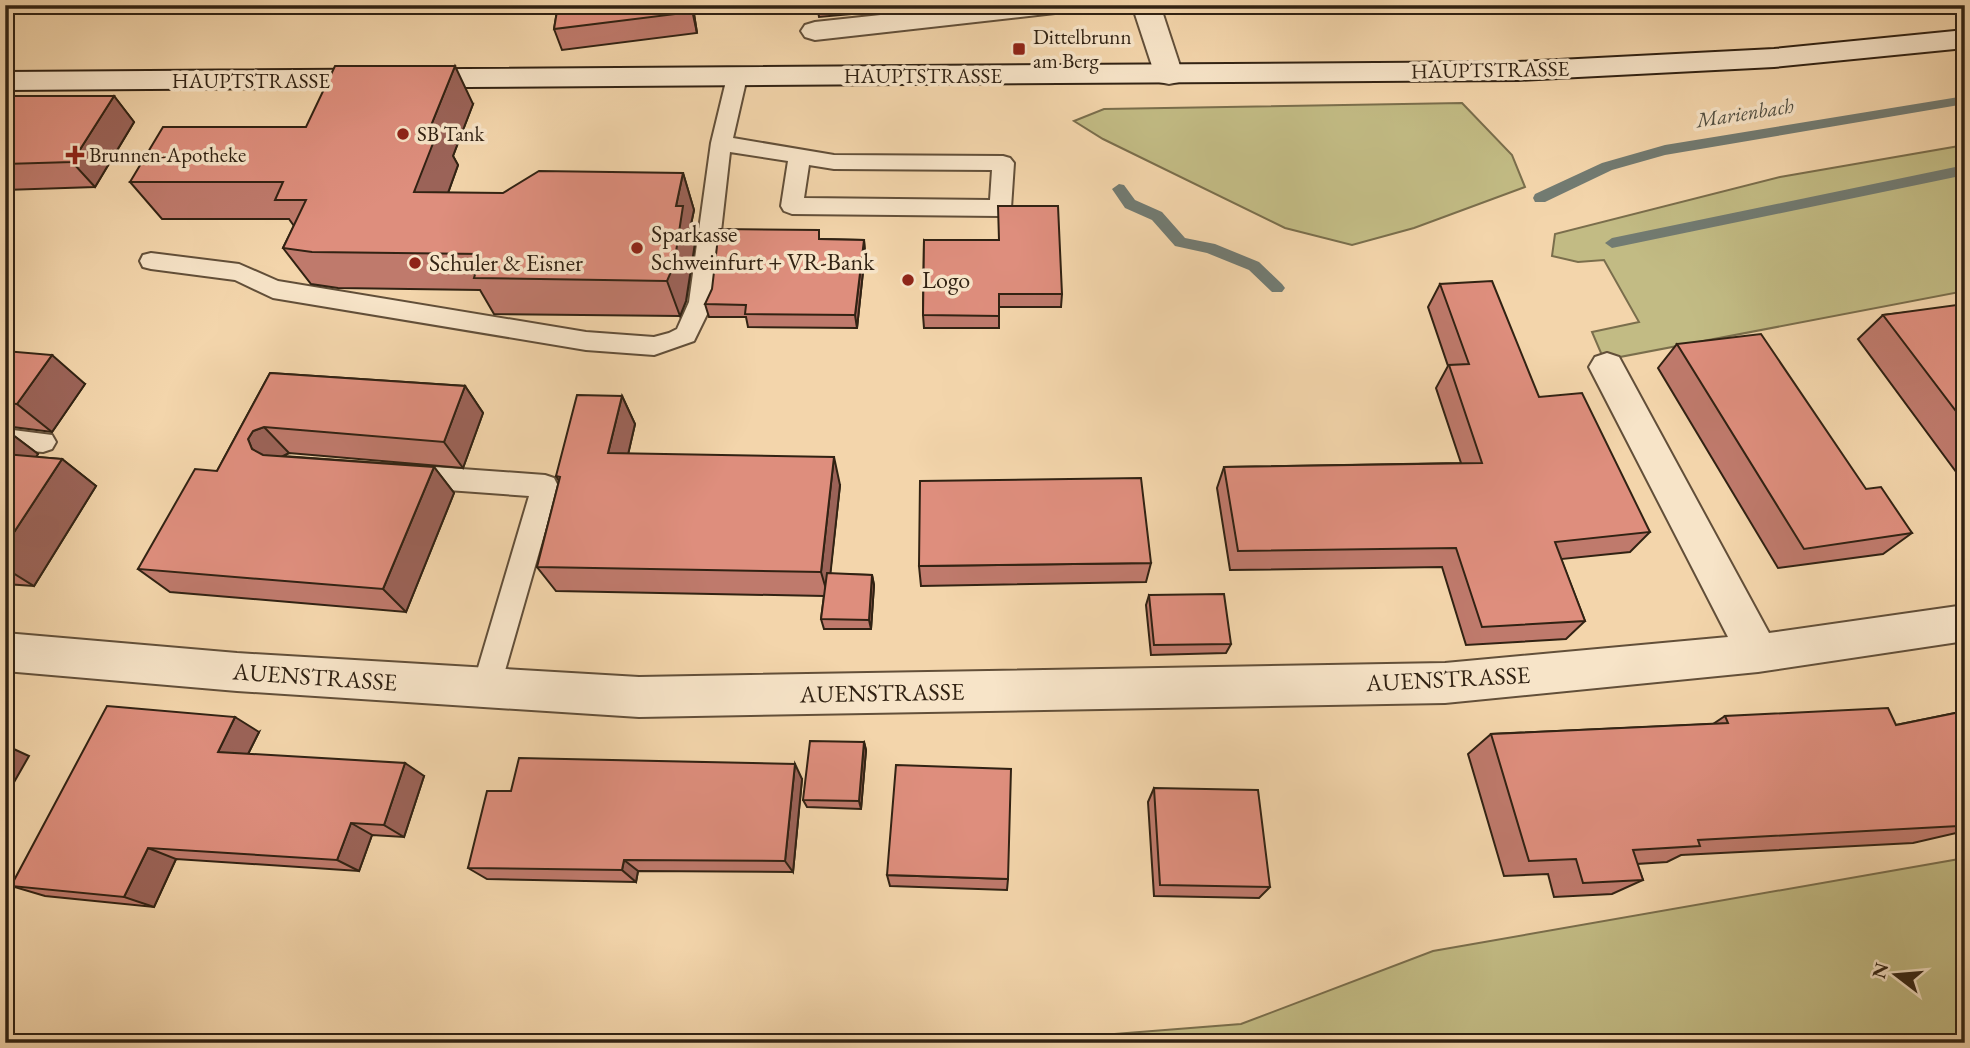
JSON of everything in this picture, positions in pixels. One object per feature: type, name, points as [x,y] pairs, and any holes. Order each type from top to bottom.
[{"type":"street","points":[[815,31],[1055,5]]},
{"type":"street","points":[[1146,5],[1168,75]]},
{"type":"street","name":"HAUPTSTRASSE","points":[[5,81],[1517,71],[1774,58],[1965,39]]},
{"type":"street","points":[[1607,367],[1758,653]]},
{"type":"street","name":"AUENSTRASSE","points":[[5,652],[237,673],[639,697],[1445,683],[1758,653],[1965,623]]},
{"type":"lane","points":[[151,261],[239,272],[273,289],[586,341],[654,346],[675,341],[686,335],[701,302],[721,143],[737,77]]},
{"type":"lane","points":[[721,143],[800,155],[834,162],[1003,163],[1000,208],[792,206],[800,155]]},
{"type":"lane","points":[[5,439],[43,442]]},
{"type":"lane","points":[[384,474],[545,486],[486,688]]},
{"type":"shaded area","points":[[1462,103],[1512,155],[1525,187],[1414,228],[1352,245],[1285,228],[1103,139],[1074,121],[1104,109]]},
{"type":"shaded area","points":[[1965,145],[1965,291],[1604,360],[1592,332],[1639,322],[1604,260],[1578,262],[1552,256],[1555,234],[1780,177]]},
{"type":"shaded area","points":[[1965,858],[1965,1043],[999,1043],[1241,1024],[1433,951]]},
{"type":"building","points":[[558,5],[691,5],[692,12],[554,29]]},
{"type":"building","points":[[335,66],[455,66],[430,128],[439,128],[414,192],[503,193],[539,171],[683,173],[676,206],[683,206],[674,265],[667,281],[474,278],[481,254],[312,252],[283,248],[306,200],[275,200],[283,182],[130,182],[163,127],[306,127]]},
{"type":"building","points":[[5,96],[114,96],[72,162],[5,164]]},
{"type":"building","points":[[998,206],[1058,206],[1062,294],[999,294],[999,316],[923,315],[924,240],[999,240]]},
{"type":"building","points":[[719,229],[819,230],[819,239],[864,240],[855,315],[745,314],[746,305],[705,304],[712,289]]},
{"type":"building","points":[[1492,281],[1539,397],[1582,393],[1650,532],[1555,542],[1585,621],[1482,627],[1456,548],[1238,551],[1224,467],[1482,463],[1449,365],[1469,364],[1440,284]]},
{"type":"building","points":[[1965,306],[1965,423],[1883,315]]},
{"type":"building","points":[[1761,334],[1866,489],[1881,487],[1912,533],[1804,549],[1677,344]]},
{"type":"building","points":[[5,351],[52,355],[17,404],[5,403]]},
{"type":"building","points":[[270,373],[465,386],[444,442],[264,427],[253,431],[248,439],[252,449],[263,455],[434,467],[383,589],[138,569],[195,469],[217,471]]},
{"type":"building","points":[[577,395],[622,396],[608,453],[834,457],[821,572],[537,567],[560,477],[556,476]]},
{"type":"building","points":[[5,454],[62,459],[5,546]]},
{"type":"building","points":[[1141,478],[1151,563],[919,566],[920,481]]},
{"type":"building","points":[[827,573],[872,575],[869,620],[821,619]]},
{"type":"building","points":[[1224,594],[1231,644],[1154,645],[1149,595]]},
{"type":"building","points":[[107,706],[235,717],[218,752],[405,763],[384,825],[351,823],[337,860],[148,848],[124,897],[11,886]]},
{"type":"building","points":[[1888,708],[1896,725],[1965,711],[1965,825],[1698,840],[1700,846],[1633,850],[1643,880],[1583,883],[1576,859],[1529,861],[1491,734],[1728,723],[1725,716]]},
{"type":"building","points":[[810,741],[864,742],[859,801],[803,800]]},
{"type":"building","points":[[519,758],[795,764],[785,861],[624,860],[622,870],[468,868],[487,791],[511,791]]},
{"type":"building","points":[[896,765],[1011,769],[1008,879],[887,875]]},
{"type":"building","points":[[1154,788],[1258,790],[1270,887],[1160,885]]},
{"type":"waterway","name":"Marienbach","points":[[1540,198],[1607,166],[1665,150],[1965,100]]},
{"type":"waterway","points":[[1612,243],[1965,170]]},
{"type":"waterway","points":[[1119,189],[1130,204],[1157,216],[1180,242],[1210,248],[1254,266],[1277,288]]},
{"type":"place","name":"Dittelbrunn am Berg","points":[[1019,49]]},
{"type":"place","name":"SB Tank","points":[[403,134]]},
{"type":"place","name":"Brunnen-Apotheke","points":[[75,155]]},
{"type":"place","name":"Sparkasse Schweinfurt + VR-Bank","points":[[637,248]]},
{"type":"place","name":"Schuler & Eisner","points":[[415,263]]},
{"type":"place","name":"Logo","points":[[908,280]]}]
